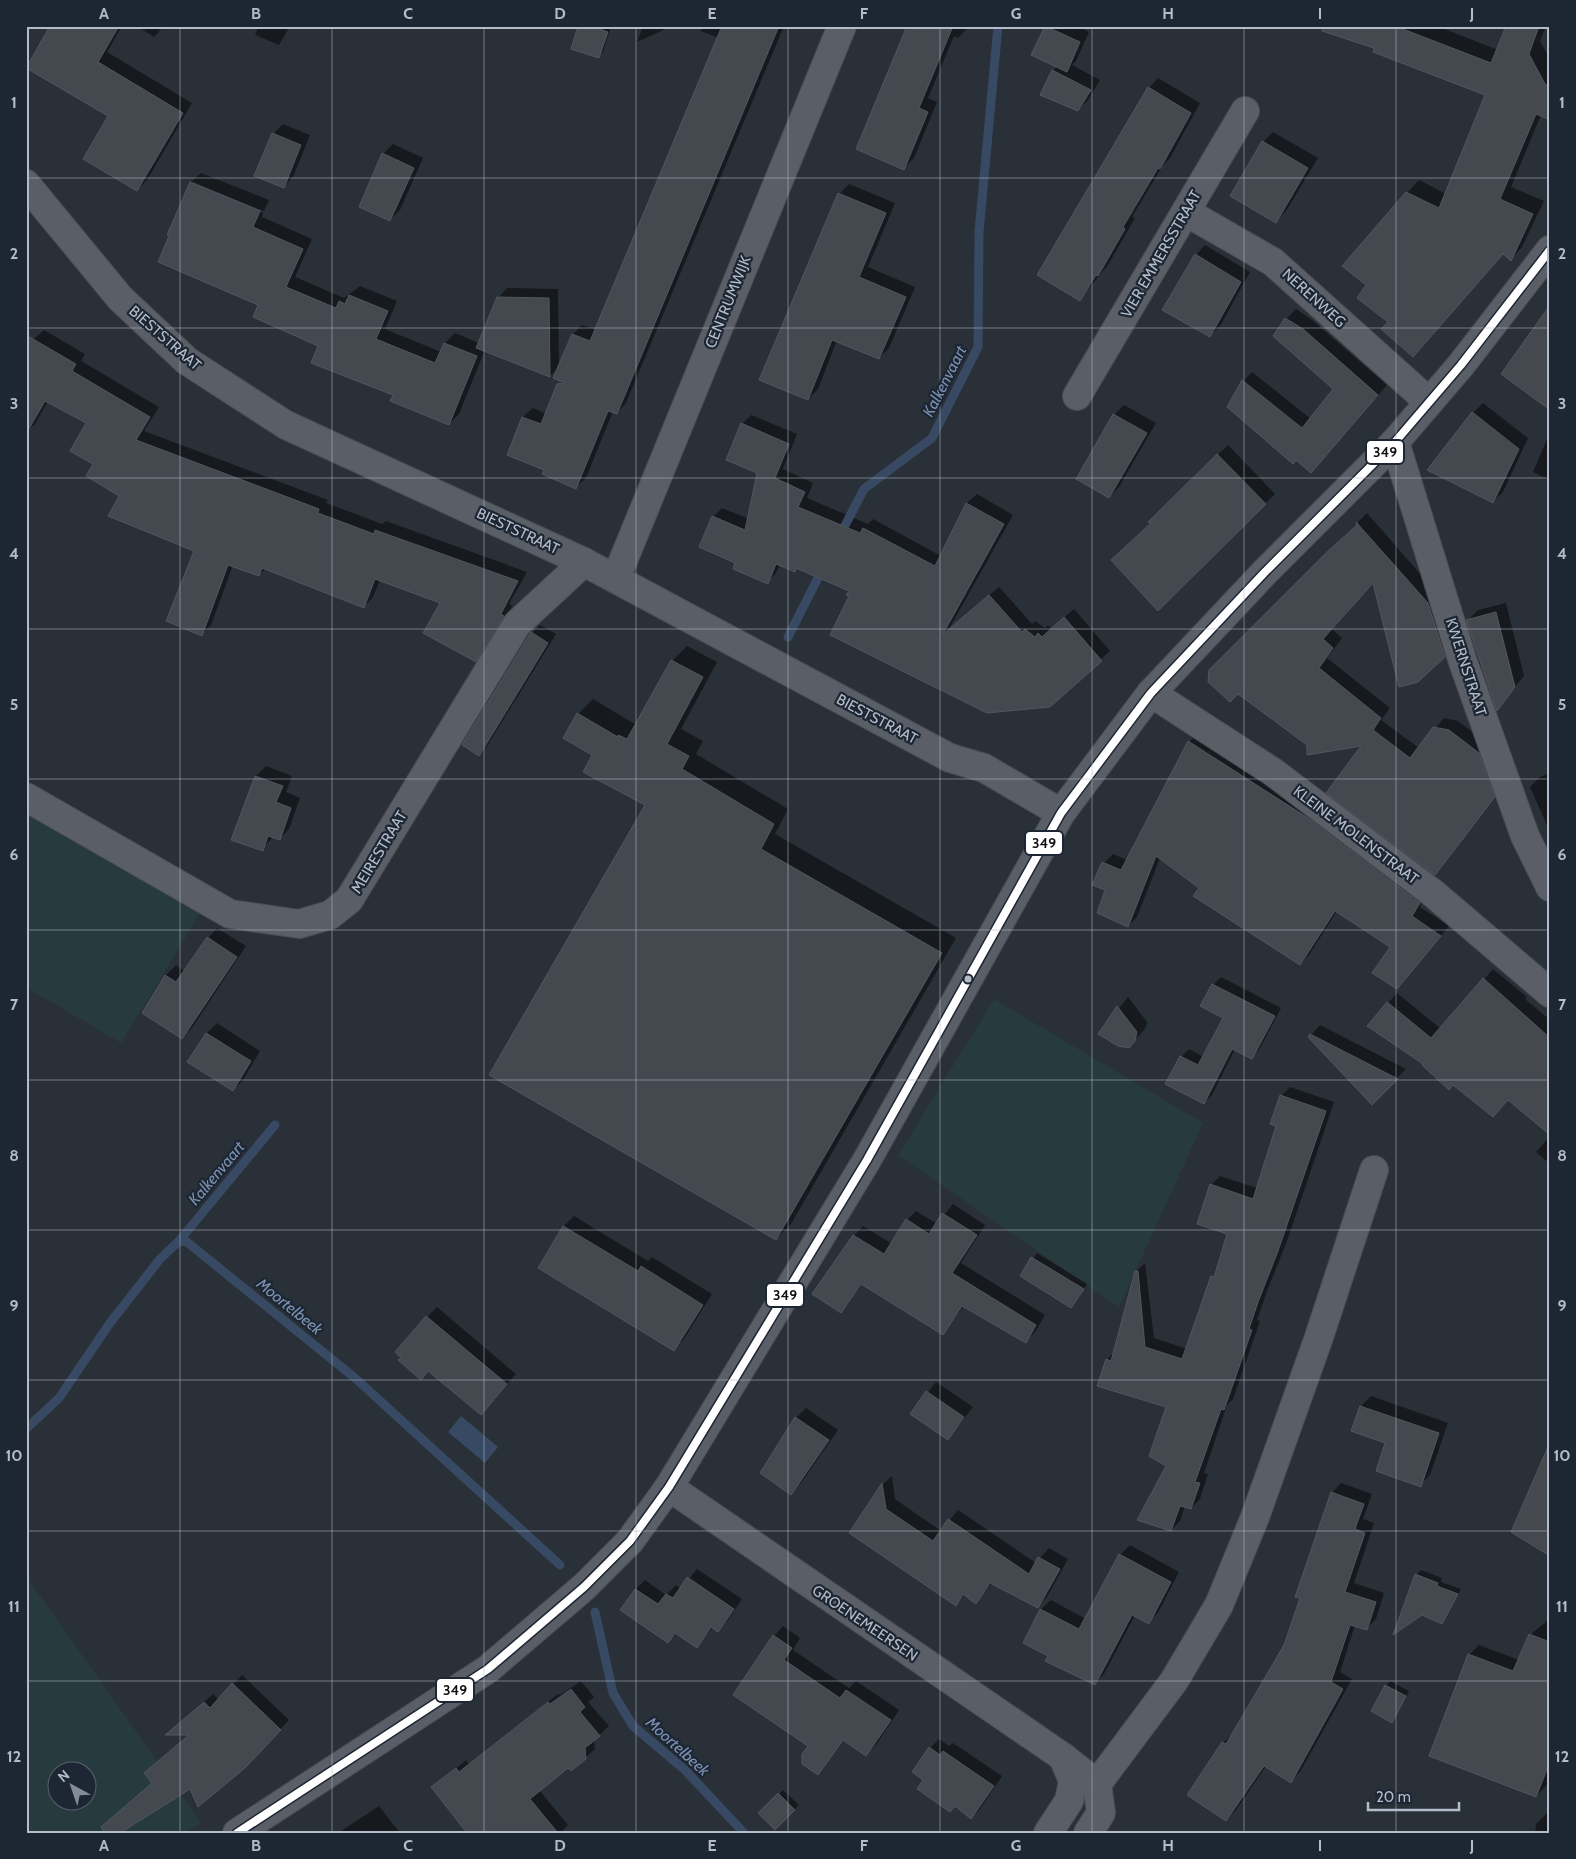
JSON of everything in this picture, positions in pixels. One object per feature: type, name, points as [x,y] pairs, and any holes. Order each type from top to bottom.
[{"type":"street","name":"CENTRUMWIJK","points":[[616,578],[842,26]]},
{"type":"street","name":"VIER EMMERSSTRAAT","points":[[1077,396],[1245,111]]},
{"type":"street","name":"BIESTSTRAAT","points":[[26,184],[120,298],[187,361],[286,425],[616,578],[950,758],[984,768],[1061,814]]},
{"type":"street","name":"NERENWEG","points":[[1186,212],[1273,262],[1429,402]]},
{"type":"street","points":[[237,1833],[488,1669],[591,1580],[630,1541],[669,1487],[867,1160],[1061,814],[1151,693],[1265,572],[1395,442],[1461,365],[1550,250]]},
{"type":"street","name":"KWERNSTRAAT","points":[[1395,442],[1466,671],[1524,836],[1550,887]]},
{"type":"street","name":"MEIRESTRAAT","points":[[26,797],[230,914],[299,924],[330,915],[350,900],[517,624],[584,562]]},
{"type":"street","name":"KLEINE MOLENSTRAAT","points":[[1151,693],[1273,772],[1434,894],[1550,994]]},
{"type":"street","points":[[1088,1833],[1101,1813],[1097,1784],[1174,1682],[1219,1605],[1255,1517],[1318,1340],[1374,1170]]},
{"type":"street","name":"GROENEMEERSEN","points":[[669,1487],[1063,1757],[1097,1784]]},
{"type":"street","points":[[1048,1833],[1070,1801],[1073,1781],[1063,1757]]},
{"type":"green space","points":[[26,810],[201,912],[121,1043],[26,987]]},
{"type":"green space","points":[[994,999],[1203,1123],[1119,1307],[898,1155]]},
{"type":"green space","points":[[26,1576],[201,1823],[184,1833],[26,1833]]},
{"type":"water","points":[[461,1416],[498,1447],[485,1463],[448,1432]]},
{"type":"building","points":[[50,26],[119,26],[98,62],[183,113],[137,191],[83,159],[108,116],[26,68]]},
{"type":"building","points":[[578,26],[592,26],[608,32],[599,58],[571,49]]},
{"type":"building","points":[[722,26],[779,26],[617,414],[608,411],[576,489],[542,474],[544,470],[507,455],[522,417],[541,424],[557,384],[564,383],[553,378],[572,334],[590,341]]},
{"type":"building","points":[[907,26],[953,26],[919,108],[928,112],[904,170],[856,149]]},
{"type":"building","points":[[1045,26],[1080,42],[1067,72],[1031,55]]},
{"type":"building","points":[[1323,26],[1395,26],[1491,63],[1506,26],[1539,26],[1529,54],[1545,84],[1550,86],[1550,120],[1536,114],[1500,199],[1533,214],[1511,261],[1503,254],[1413,357],[1381,329],[1388,322],[1357,298],[1366,285],[1342,266],[1406,192],[1439,208],[1485,95],[1373,52],[1374,48],[1322,31]]},
{"type":"building","points":[[1052,70],[1091,90],[1078,111],[1040,95]]},
{"type":"building","points":[[1148,87],[1191,113],[1160,169],[1158,168],[1123,227],[1125,229],[1098,276],[1096,275],[1080,301],[1037,275]]},
{"type":"building","points":[[272,133],[301,145],[284,188],[254,176]]},
{"type":"building","points":[[1262,141],[1308,168],[1276,223],[1230,196]]},
{"type":"building","points":[[382,153],[414,168],[390,221],[359,207]]},
{"type":"building","points":[[190,182],[260,211],[253,227],[303,249],[286,287],[336,308],[339,301],[345,304],[349,295],[388,311],[376,339],[435,363],[444,343],[477,356],[449,425],[390,401],[393,395],[311,363],[318,346],[253,317],[258,305],[158,262],[169,236],[167,235]]},
{"type":"building","points":[[838,193],[886,213],[859,277],[906,297],[879,359],[832,340],[808,400],[759,380]]},
{"type":"building","points":[[1195,254],[1241,282],[1210,337],[1162,310]]},
{"type":"building","points":[[497,297],[549,298],[550,377],[476,348]]},
{"type":"building","points":[[1550,305],[1550,410],[1501,374]]},
{"type":"building","points":[[1285,318],[1303,329],[1378,395],[1311,473],[1296,460],[1293,464],[1227,407],[1242,380],[1302,428],[1333,389],[1273,336]]},
{"type":"building","points":[[26,335],[76,364],[72,371],[150,417],[136,440],[319,509],[318,513],[374,534],[375,530],[518,581],[501,614],[504,616],[476,662],[423,633],[440,603],[375,579],[364,608],[262,568],[259,576],[228,565],[202,636],[166,621],[194,551],[108,516],[119,496],[86,476],[93,464],[70,451],[86,423],[45,401],[26,434]]},
{"type":"building","points":[[1472,412],[1519,449],[1493,503],[1427,470]]},
{"type":"building","points":[[1113,414],[1147,433],[1109,498],[1076,479]]},
{"type":"building","points":[[741,423],[789,444],[775,478],[805,492],[798,507],[860,533],[863,528],[935,566],[966,503],[1004,524],[943,634],[989,595],[1022,632],[1025,629],[1035,637],[1038,633],[1042,637],[1064,617],[1102,661],[1050,707],[987,713],[830,635],[849,596],[846,595],[849,591],[796,568],[795,572],[776,564],[768,584],[733,569],[735,563],[699,547],[712,516],[745,530],[757,473],[726,460]]},
{"type":"building","points":[[1217,454],[1266,504],[1158,611],[1111,560],[1151,523],[1148,522]]},
{"type":"building","points":[[1356,522],[1428,603],[1445,657],[1418,682],[1399,687],[1373,583],[1323,639],[1333,648],[1319,668],[1381,718],[1373,730],[1410,758],[1433,727],[1449,730],[1479,753],[1495,797],[1435,875],[1326,793],[1361,746],[1307,755],[1307,745],[1238,694],[1230,702],[1208,682],[1209,670],[1326,553],[1357,525]]},
{"type":"building","points":[[1496,612],[1515,687],[1497,711],[1466,620]]},
{"type":"building","points":[[531,632],[548,643],[479,756],[462,745]]},
{"type":"building","points":[[671,660],[703,677],[667,744],[689,756],[682,769],[774,824],[761,849],[942,953],[776,1240],[489,1075],[645,805],[583,772],[592,755],[563,738],[577,713],[618,737],[618,735],[627,739]]},
{"type":"building","points":[[1188,741],[1308,818],[1420,903],[1412,916],[1441,936],[1397,989],[1372,973],[1390,947],[1335,911],[1300,965],[1193,896],[1199,888],[1156,856],[1128,927],[1097,913],[1105,890],[1092,885],[1102,862],[1121,870]]},
{"type":"building","points":[[255,776],[283,786],[276,802],[291,808],[280,840],[268,836],[263,851],[231,840]]},
{"type":"building","points":[[207,937],[237,957],[182,1039],[142,1013],[165,975],[176,982]]},
{"type":"building","points":[[1483,978],[1550,1038],[1550,1135],[1508,1100],[1493,1117],[1453,1085],[1449,1090],[1423,1064],[1367,1026],[1387,1002],[1431,1038]]},
{"type":"building","points":[[1212,984],[1275,1016],[1252,1059],[1232,1049],[1204,1104],[1165,1084],[1180,1056],[1198,1065],[1223,1018],[1200,1006]]},
{"type":"building","points":[[1117,1006],[1137,1032],[1135,1041],[1129,1048],[1118,1046],[1098,1034]]},
{"type":"building","points":[[206,1033],[251,1061],[233,1091],[187,1062]]},
{"type":"building","points":[[1310,1034],[1398,1079],[1372,1105],[1308,1037]]},
{"type":"building","points":[[1280,1095],[1326,1111],[1278,1251],[1258,1302],[1249,1329],[1252,1330],[1224,1410],[1221,1409],[1195,1482],[1200,1483],[1191,1509],[1180,1506],[1171,1531],[1137,1520],[1166,1466],[1149,1456],[1166,1407],[1097,1386],[1106,1359],[1111,1361],[1135,1271],[1138,1271],[1145,1347],[1182,1359],[1211,1276],[1214,1277],[1227,1234],[1197,1224],[1210,1184],[1253,1199],[1276,1126],[1270,1124]]},
{"type":"building","points":[[942,1213],[977,1235],[952,1273],[1036,1325],[1026,1343],[962,1306],[943,1335],[861,1284],[841,1313],[812,1294],[853,1235],[884,1254],[906,1219],[929,1234]]},
{"type":"building","points":[[563,1226],[638,1271],[641,1266],[703,1305],[674,1351],[538,1268]]},
{"type":"building","points":[[1031,1257],[1084,1289],[1071,1308],[1020,1276]]},
{"type":"building","points":[[426,1316],[507,1384],[481,1415],[428,1371],[421,1380],[398,1360],[401,1358],[395,1352]]},
{"type":"building","points":[[926,1391],[964,1417],[948,1440],[910,1414]]},
{"type":"building","points":[[1360,1406],[1439,1433],[1421,1487],[1376,1471],[1385,1443],[1351,1431]]},
{"type":"building","points":[[795,1417],[829,1440],[791,1495],[760,1473]]},
{"type":"building","points":[[1550,1442],[1550,1556],[1511,1532]]},
{"type":"building","points":[[882,1483],[886,1509],[933,1541],[948,1519],[1029,1574],[1038,1557],[1060,1569],[1038,1608],[990,1583],[976,1604],[963,1594],[956,1606],[849,1533]]},
{"type":"building","points":[[1331,1492],[1364,1504],[1355,1529],[1365,1533],[1345,1592],[1376,1602],[1367,1630],[1350,1625],[1331,1682],[1343,1689],[1291,1783],[1264,1766],[1226,1821],[1187,1795],[1222,1742],[1226,1744],[1284,1645],[1300,1598],[1295,1597]]},
{"type":"building","points":[[1119,1554],[1171,1582],[1149,1624],[1132,1615],[1095,1685],[1045,1661],[1048,1656],[1023,1643],[1040,1609],[1079,1629]]},
{"type":"building","points":[[1415,1574],[1438,1583],[1437,1586],[1458,1594],[1442,1624],[1422,1615],[1393,1635]]},
{"type":"building","points":[[687,1577],[734,1609],[718,1632],[711,1627],[697,1648],[675,1633],[668,1643],[620,1610],[635,1589],[658,1604],[666,1594],[673,1598]]},
{"type":"building","points":[[1529,1634],[1550,1642],[1550,1762],[1536,1797],[1429,1756],[1468,1654],[1513,1671]]},
{"type":"building","points":[[773,1635],[792,1648],[784,1660],[840,1698],[846,1690],[891,1720],[866,1756],[843,1740],[818,1775],[802,1764],[802,1754],[808,1746],[733,1695]]},
{"type":"building","points":[[232,1683],[281,1730],[245,1768],[198,1807],[190,1789],[120,1833],[105,1833],[101,1827],[152,1783],[144,1773],[189,1735],[165,1735],[204,1702],[210,1708]]},
{"type":"building","points":[[1385,1685],[1406,1696],[1392,1723],[1371,1711]]},
{"type":"building","points":[[571,1689],[585,1707],[580,1712],[600,1736],[585,1748],[586,1759],[571,1771],[568,1768],[530,1799],[558,1833],[467,1833],[431,1787],[456,1768],[459,1772],[548,1702],[550,1704]]},
{"type":"building","points":[[929,1747],[940,1755],[943,1751],[994,1786],[971,1819],[955,1806],[950,1812],[917,1789],[923,1780],[912,1772]]},
{"type":"building","points":[[778,1793],[795,1810],[775,1830],[758,1813]]},
{"type":"waterway","name":"Kalkenvaart","points":[[839,537],[864,489],[932,438],[978,347],[979,232],[998,26]]},
{"type":"waterway","name":"Kalkenvaart","points":[[788,637],[823,568]]},
{"type":"waterway","name":"Moortelbeek","points":[[26,1429],[59,1398],[110,1323],[160,1259],[179,1241],[275,1125]]},
{"type":"waterway","name":"Moortelbeek","points":[[179,1241],[187,1242],[355,1378],[560,1565]]},
{"type":"waterway","name":"Moortelbeek","points":[[595,1612],[613,1693],[633,1726],[685,1770],[744,1833]]},
{"type":"transit line","name":"349","points":[[237,1833],[488,1669],[584,1587],[630,1541],[669,1487],[867,1160],[1061,813],[1151,693],[1265,572],[1395,442],[1461,365],[1550,250]]}]
